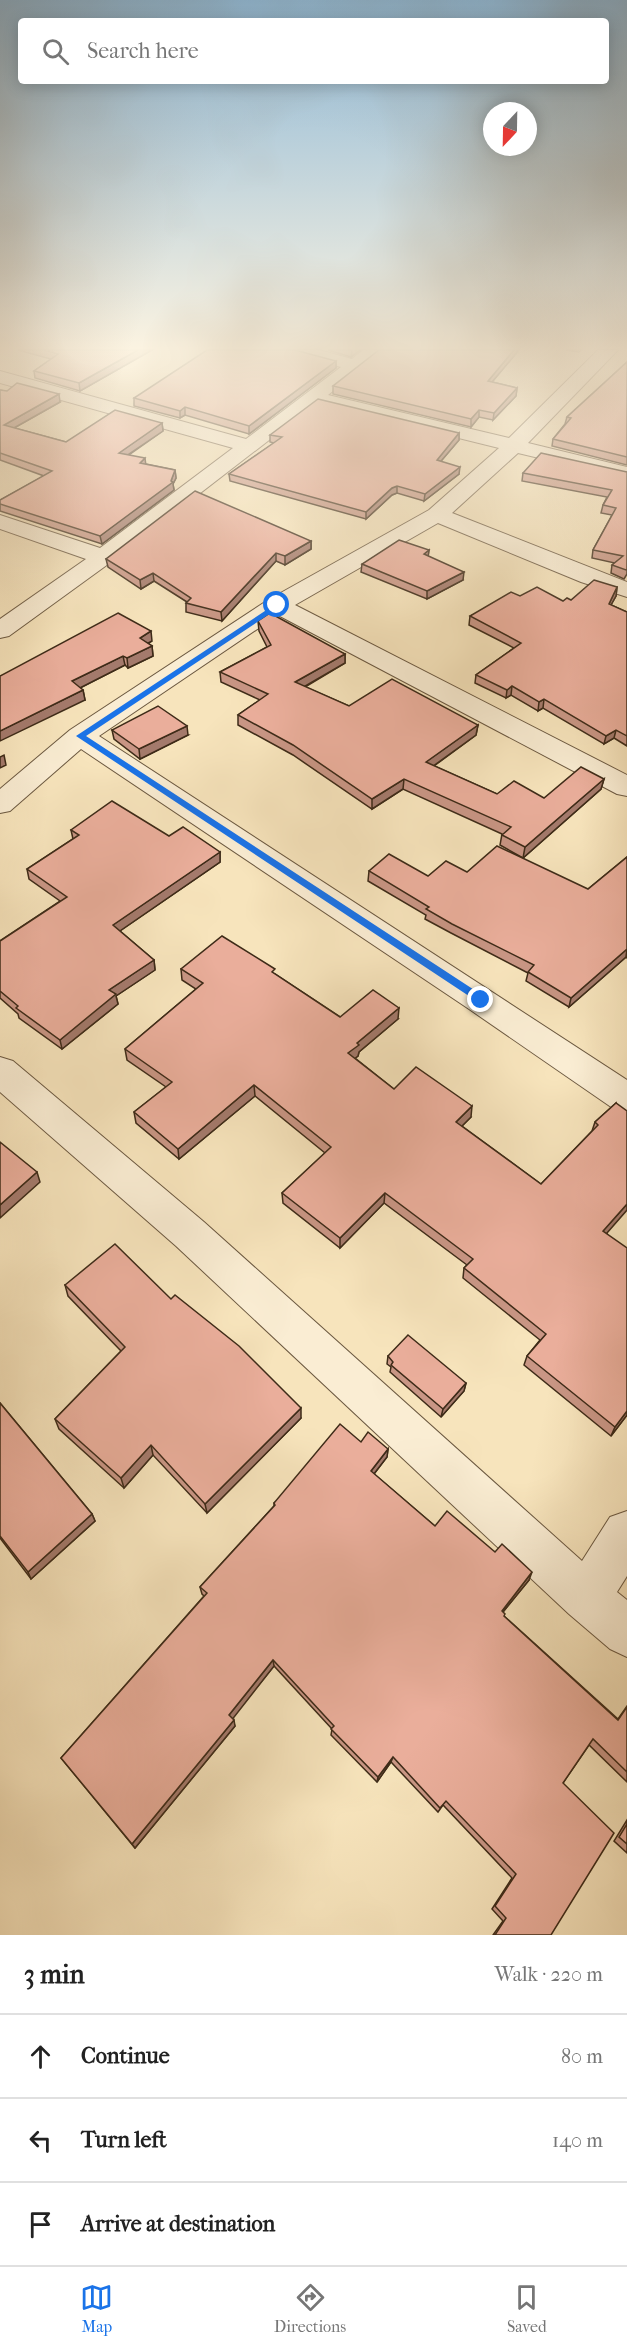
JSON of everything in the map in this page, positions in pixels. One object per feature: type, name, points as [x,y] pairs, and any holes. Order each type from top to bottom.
[{"type":"street","points":[[228,440],[249,446]]},
{"type":"street","points":[[0,631],[103,557],[257,440]]},
{"type":"street","points":[[485,440],[627,473]]},
{"type":"street","points":[[0,804],[80,736],[277,605],[437,515],[519,440]]},
{"type":"street","points":[[437,515],[589,577],[627,590]]},
{"type":"street","points":[[0,522],[103,557]]},
{"type":"street","points":[[277,605],[627,787]]},
{"type":"street","points":[[80,736],[627,1099]]},
{"type":"street","points":[[0,1071],[190,1234],[627,1632]]},
{"type":"street","points":[[586,1597],[627,1533]]},
{"type":"building","points":[[0,440],[137,440],[119,453],[145,458],[140,463],[175,470],[171,481],[173,482],[100,536],[0,504],[0,500],[52,471],[0,453]]},
{"type":"building","points":[[277,440],[453,440],[437,460],[460,467],[425,494],[397,486],[392,488],[366,512],[229,474]]},
{"type":"building","points":[[558,440],[627,440],[627,457]]},
{"type":"building","points":[[541,453],[627,472],[626,570],[612,565],[623,556],[593,550],[616,508],[603,505],[612,490],[523,473]]},
{"type":"building","points":[[195,491],[311,541],[285,556],[276,553],[221,612],[186,603],[191,598],[153,573],[140,580],[106,559]]},
{"type":"building","points":[[399,540],[429,550],[424,554],[464,572],[427,591],[362,564]]},
{"type":"building","points":[[594,580],[617,587],[609,604],[627,612],[627,736],[616,730],[606,736],[544,699],[539,702],[512,686],[507,690],[476,675],[521,643],[470,616],[511,592],[520,596],[537,587],[563,601],[567,598],[571,600]]},
{"type":"building","points":[[118,613],[151,631],[140,638],[152,646],[127,658],[123,656],[72,681],[83,690],[0,731],[0,676]]},
{"type":"building","points":[[270,613],[345,654],[295,682],[349,706],[392,679],[478,725],[426,762],[497,794],[514,781],[544,798],[581,767],[604,779],[525,847],[502,835],[511,827],[404,779],[372,799],[293,745],[238,715],[268,694],[220,672],[271,645],[258,621]]},
{"type":"building","points":[[158,706],[187,726],[139,749],[112,730]]},
{"type":"building","points":[[112,801],[169,836],[183,827],[220,852],[113,925],[154,960],[109,990],[116,994],[60,1040],[16,1008],[18,1006],[0,991],[0,941],[67,897],[27,869],[79,835],[71,830]]},
{"type":"building","points":[[497,846],[588,889],[627,857],[627,949],[571,998],[528,972],[534,965],[452,924],[426,909],[429,907],[369,871],[389,854],[428,876],[446,861],[467,872]]},
{"type":"building","points":[[222,936],[275,969],[272,972],[340,1017],[373,990],[399,1008],[348,1053],[394,1089],[416,1067],[472,1106],[456,1122],[541,1184],[598,1125],[595,1122],[616,1103],[627,1111],[627,1204],[603,1231],[627,1248],[627,1411],[615,1427],[527,1356],[546,1334],[464,1268],[473,1259],[385,1193],[340,1238],[282,1193],[331,1147],[254,1085],[178,1149],[134,1112],[172,1082],[125,1049],[203,983],[181,969]]},
{"type":"building","points":[[0,1142],[37,1172],[0,1205]]},
{"type":"building","points":[[115,1244],[171,1299],[175,1295],[239,1346],[301,1408],[205,1504],[151,1445],[121,1478],[55,1419],[125,1347],[65,1285]]},
{"type":"building","points":[[408,1335],[466,1383],[443,1409],[391,1365],[393,1362],[388,1356]]},
{"type":"building","points":[[0,1403],[92,1514],[28,1572],[0,1536]]},
{"type":"building","points":[[340,1424],[361,1442],[368,1432],[388,1449],[371,1471],[435,1526],[447,1511],[495,1552],[502,1544],[532,1572],[502,1611],[504,1616],[618,1720],[627,1707],[627,1772],[593,1739],[563,1783],[614,1833],[551,1935],[495,1935],[506,1918],[495,1906],[516,1874],[446,1801],[440,1808],[393,1757],[378,1777],[331,1729],[334,1726],[273,1660],[229,1715],[234,1720],[132,1844],[61,1758],[207,1593],[200,1587],[275,1505],[274,1503]]},
{"type":"building","points":[[627,1824],[627,1844],[619,1837]]},
{"type":"route","points":[[277,605],[80,736],[481,1000]]}]
